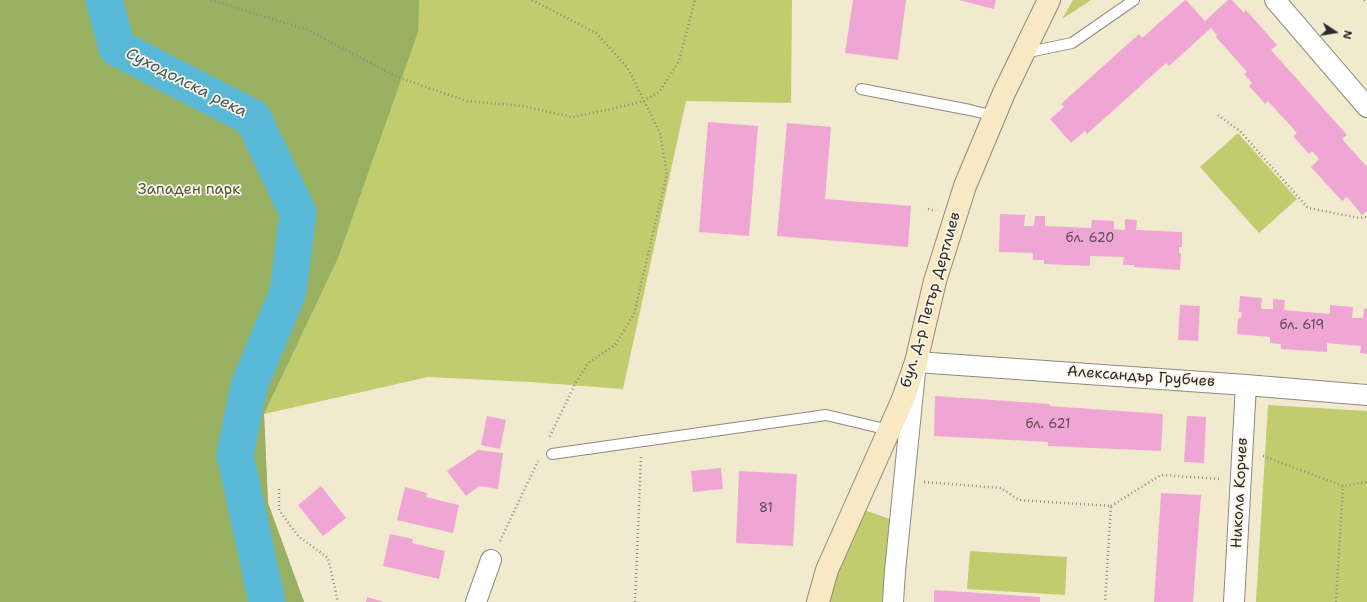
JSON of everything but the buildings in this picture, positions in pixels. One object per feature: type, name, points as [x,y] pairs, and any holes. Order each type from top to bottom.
[{"type":"main road","name":"бул. Д-р Петър Дертлиев","points":[[818,602],[827,570],[903,399],[916,362],[935,281],[965,186],[1022,54],[1049,0]]},
{"type":"street","points":[[1275,0],[1367,107]]},
{"type":"street","points":[[893,602],[903,481],[916,362]]},
{"type":"street","name":"Александър Грубчев","points":[[916,362],[1367,395]]},
{"type":"street","name":"Никола Корчев","points":[[1234,602],[1246,385]]},
{"type":"street","points":[[476,602],[491,560]]},
{"type":"lane","points":[[1022,54],[1072,43],[1134,0]]},
{"type":"lane","points":[[861,89],[994,116]]},
{"type":"lane","points":[[546,454],[826,415],[889,430]]},
{"type":"path","points":[[211,0],[308,30],[397,77],[467,101],[522,106],[572,117],[644,101],[660,91],[679,61],[695,0]]},
{"type":"path","points":[[532,0],[596,33],[627,67],[660,133],[667,174],[634,314],[615,345],[588,363],[575,384],[548,440]]},
{"type":"path","points":[[1364,0],[1367,3]]},
{"type":"path","points":[[1218,115],[1240,131],[1308,208],[1360,218],[1367,217]]},
{"type":"path","points":[[635,602],[642,441]]},
{"type":"path","points":[[1243,448],[1343,486],[1367,482]]},
{"type":"path","points":[[491,560],[546,454]]},
{"type":"path","points":[[903,481],[1001,488],[1019,500],[1111,506],[1161,475],[1241,480]]},
{"type":"path","points":[[1336,602],[1343,486]]},
{"type":"path","points":[[279,489],[279,510],[298,536],[328,558],[338,602]]},
{"type":"path","points":[[1105,602],[1111,506]]},
{"type":"green space","name":"Западен парк","points":[[0,0],[792,0],[791,103],[686,101],[623,389],[530,382],[428,377],[264,414],[268,503],[304,602],[0,602]]},
{"type":"green space","name":"Западен парк","points":[[0,0],[419,0],[418,32],[338,258],[264,414],[268,503],[304,602],[0,602]]},
{"type":"green space","points":[[1073,0],[1091,0],[1062,19]]},
{"type":"green space","points":[[1238,133],[1297,199],[1259,233],[1200,167]]},
{"type":"green space","points":[[1268,405],[1367,411],[1367,602],[1256,602]]},
{"type":"green space","points":[[864,510],[890,519],[882,602],[827,602],[835,574]]},
{"type":"green space","points":[[970,551],[1067,557],[1065,595],[967,589]]},
{"type":"waterway","name":"Суходолска река","points":[[104,0],[117,48],[253,118],[298,213],[288,292],[249,386],[235,454],[267,602]]}]
